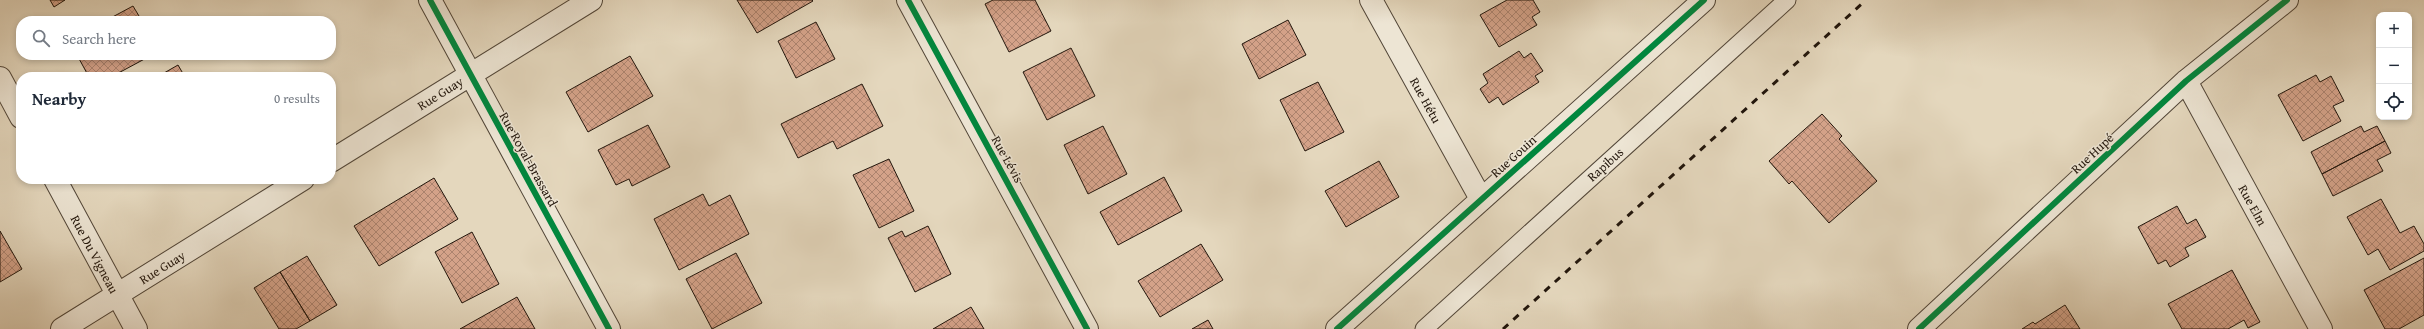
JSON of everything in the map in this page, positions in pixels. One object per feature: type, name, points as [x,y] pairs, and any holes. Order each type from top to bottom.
[{"type":"street","name":"Rue Royal-Brassard","points":[[430,0],[609,329]]},
{"type":"street","name":"Rue Guay","points":[[336,158],[591,0]]},
{"type":"street","name":"Rue Lévis","points":[[908,0],[1088,329]]},
{"type":"street","name":"Rue Hétu","points":[[1371,0],[1482,199]]},
{"type":"street","name":"Rue Gouin","points":[[1337,329],[1704,0]]},
{"type":"street","name":"Rue Hupé","points":[[1919,329],[2186,81],[2286,0]]},
{"type":"street","points":[[0,78],[16,108]]},
{"type":"street","name":"Rue Elm","points":[[2186,81],[2321,329]]},
{"type":"street","name":"Rue Du Vigneau","points":[[58,184],[136,329]]},
{"type":"street","name":"Rue Guay","points":[[62,329],[295,184]]},
{"type":"lane","name":"Rapibus","points":[[1424,329],[1787,0]]},
{"type":"building","points":[[50,0],[65,0],[54,7]]},
{"type":"building","points":[[737,0],[812,0],[813,1],[757,33]]},
{"type":"building","points":[[993,0],[1035,0],[1051,31],[1009,52],[985,4]]},
{"type":"building","points":[[1507,0],[1533,0],[1540,12],[1532,17],[1537,25],[1499,47],[1480,15]]},
{"type":"building","points":[[133,6],[139,16],[114,16]]},
{"type":"building","points":[[1288,20],[1306,55],[1259,79],[1242,44]]},
{"type":"building","points":[[816,22],[835,59],[796,78],[778,41]]},
{"type":"building","points":[[1071,48],[1095,96],[1047,120],[1023,72]]},
{"type":"building","points":[[1519,51],[1524,58],[1531,53],[1543,71],[1535,76],[1539,82],[1503,105],[1498,97],[1489,103],[1480,89],[1488,83],[1483,74]]},
{"type":"building","points":[[630,56],[653,96],[588,132],[566,92]]},
{"type":"building","points":[[80,60],[143,60],[120,72],[86,72]]},
{"type":"building","points":[[178,65],[182,72],[166,72]]},
{"type":"building","points":[[2316,75],[2320,82],[2331,76],[2344,101],[2333,106],[2341,121],[2303,141],[2278,95]]},
{"type":"building","points":[[1318,82],[1344,132],[1305,151],[1280,100]]},
{"type":"building","points":[[862,84],[883,126],[837,149],[833,141],[798,158],[781,124]]},
{"type":"building","points":[[1822,114],[1842,136],[1839,139],[1877,181],[1829,223],[1792,181],[1789,184],[1769,161]]},
{"type":"building","points":[[648,125],[670,167],[632,186],[629,179],[616,185],[598,150]]},
{"type":"building","points":[[1103,126],[1127,174],[1088,194],[1064,145]]},
{"type":"building","points":[[2361,126],[2364,132],[2377,126],[2385,141],[2322,174],[2311,152]]},
{"type":"building","points":[[2385,141],[2391,153],[2377,160],[2383,171],[2333,196],[2322,174]]},
{"type":"building","points":[[889,159],[914,211],[879,228],[853,175]]},
{"type":"building","points":[[1379,161],[1399,197],[1346,227],[1325,191]]},
{"type":"building","points":[[1164,177],[1182,211],[1118,245],[1100,212]]},
{"type":"building","points":[[434,178],[458,219],[379,266],[354,226]]},
{"type":"building","points":[[703,194],[709,206],[730,195],[749,234],[679,270],[654,219]]},
{"type":"building","points":[[2381,199],[2400,233],[2414,226],[2424,244],[2424,251],[2390,270],[2378,249],[2368,255],[2347,217]]},
{"type":"building","points":[[2177,206],[2187,224],[2196,219],[2206,237],[2185,248],[2189,256],[2170,267],[2166,260],[2158,264],[2138,227]]},
{"type":"building","points":[[928,226],[951,274],[915,292],[888,238],[902,231],[905,237]]},
{"type":"building","points":[[0,231],[22,269],[0,282]]},
{"type":"building","points":[[472,232],[499,284],[462,303],[435,252]]},
{"type":"building","points":[[1201,244],[1223,280],[1160,317],[1138,281]]},
{"type":"building","points":[[736,253],[762,303],[712,329],[686,279]]},
{"type":"building","points":[[307,256],[337,305],[310,321],[280,272]]},
{"type":"building","points":[[2424,258],[2424,315],[2399,329],[2385,329],[2364,290]]},
{"type":"building","points":[[2232,270],[2260,322],[2248,328],[2244,320],[2228,329],[2182,329],[2168,304]]},
{"type":"building","points":[[280,272],[310,321],[296,329],[279,329],[254,288]]},
{"type":"building","points":[[517,297],[535,329],[460,329]]},
{"type":"building","points":[[2065,305],[2080,329],[2022,329],[2033,322],[2035,324]]},
{"type":"building","points":[[971,307],[984,329],[933,329]]},
{"type":"building","points":[[1208,320],[1213,329],[1192,329]]},
{"type":"railway","points":[[1503,329],[1866,0]]},
{"type":"cycle path","points":[[430,0],[609,329]]},
{"type":"cycle path","points":[[908,0],[1087,329]]},
{"type":"cycle path","points":[[1337,329],[1704,0]]},
{"type":"cycle path","points":[[1919,329],[2186,81],[2287,0]]}]
